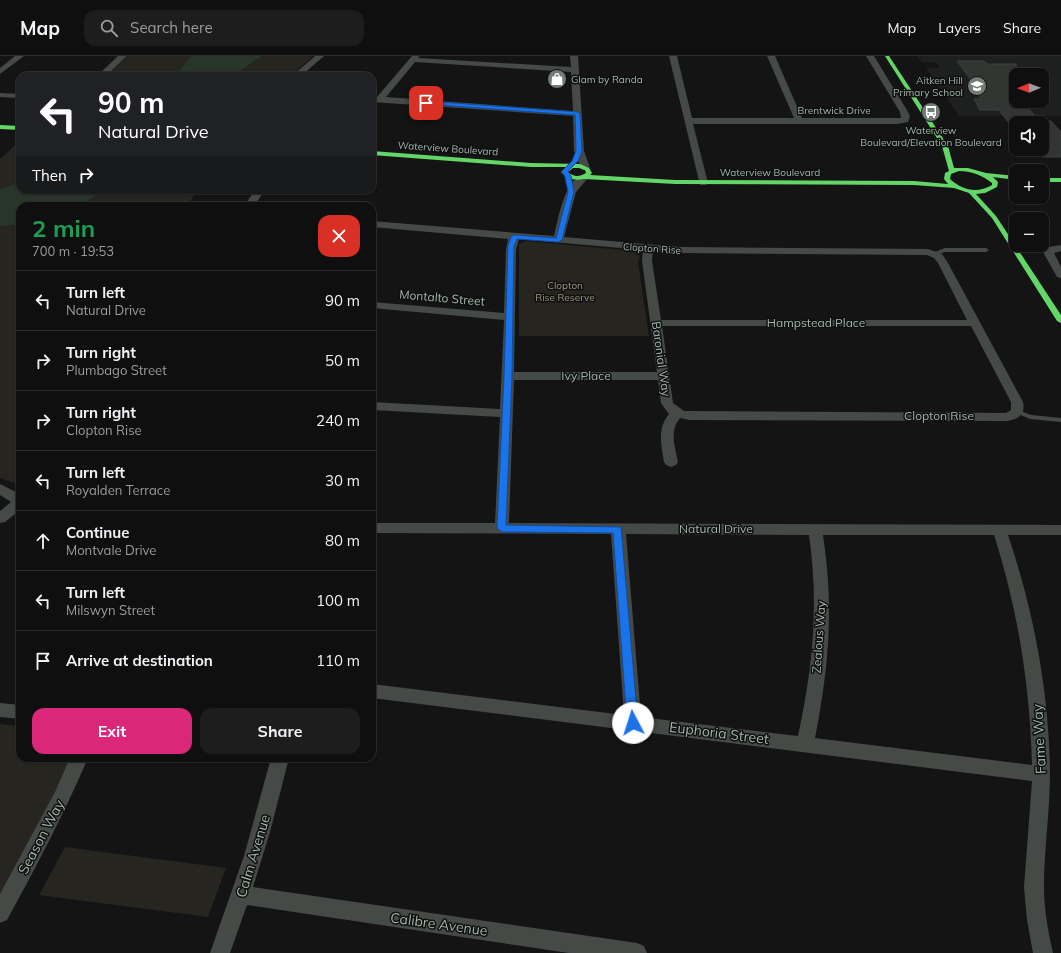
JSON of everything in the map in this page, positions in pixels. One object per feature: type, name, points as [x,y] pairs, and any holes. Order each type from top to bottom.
[{"type":"street","points":[[0,72],[20,56]]},
{"type":"street","points":[[105,72],[123,56]]},
{"type":"street","points":[[301,72],[320,56]]},
{"type":"street","points":[[558,240],[571,192],[585,173],[579,151],[574,56]]},
{"type":"street","points":[[673,56],[703,180]]},
{"type":"street","points":[[771,56],[799,121]]},
{"type":"street","name":"Brentwick Drive","points":[[688,121],[904,120],[906,116],[904,112],[870,56]]},
{"type":"street","points":[[887,56],[945,146],[972,170],[993,178],[995,186]]},
{"type":"street","points":[[376,100],[415,58],[575,70]]},
{"type":"street","points":[[0,95],[16,96]]},
{"type":"street","points":[[376,100],[578,114]]},
{"type":"street","points":[[0,127],[16,128]]},
{"type":"street","points":[[0,131],[16,132]]},
{"type":"street","points":[[945,146],[950,173],[949,182],[954,186]]},
{"type":"street","points":[[571,192],[569,171],[579,151]]},
{"type":"street","name":"Waterview Boulevard","points":[[376,154],[420,160]]},
{"type":"street","name":"Waterview Boulevard","points":[[376,159],[420,160],[585,173],[618,173],[703,180],[841,180],[912,178],[972,170]]},
{"type":"street","points":[[987,175],[1009,177]]},
{"type":"street","name":"Waterview Boulevard","points":[[841,180],[954,186],[970,192]]},
{"type":"street","points":[[1049,180],[1061,180]]},
{"type":"street","points":[[970,192],[986,192],[995,186],[1009,183]]},
{"type":"street","points":[[970,192],[994,218],[1061,321]]},
{"type":"street","points":[[986,192],[994,218]]},
{"type":"street","name":"Clopton Rise","points":[[376,224],[648,248],[707,251],[923,252],[933,254]]},
{"type":"street","points":[[502,528],[511,250],[514,237]]},
{"type":"street","name":"Baronial Way","points":[[648,248],[647,262],[667,403],[673,411],[677,413]]},
{"type":"street","points":[[1061,248],[1053,249],[1048,252],[1048,256],[1061,275]]},
{"type":"street","points":[[933,254],[943,262],[976,323],[1017,402],[1018,412]]},
{"type":"street","name":"Montalto Street","points":[[376,304],[509,317]]},
{"type":"street","name":"Hampstead Place","points":[[655,323],[976,323]]},
{"type":"street","name":"Ivy Place","points":[[508,376],[663,376]]},
{"type":"street","points":[[376,406],[479,413],[506,413]]},
{"type":"street","name":"Clopton Rise","points":[[677,413],[690,416],[1006,417],[1015,415],[1018,412]]},
{"type":"street","points":[[671,462],[667,434],[670,420],[677,413]]},
{"type":"street","points":[[0,489],[16,499]]},
{"type":"street","points":[[0,518],[16,505]]},
{"type":"street","name":"Natural Drive","points":[[376,528],[1061,530]]},
{"type":"street","points":[[618,529],[633,723]]},
{"type":"street","name":"Zealous Way","points":[[805,744],[814,700],[822,629],[822,596],[815,529]]},
{"type":"street","name":"Fame Way","points":[[998,530],[1018,588],[1029,632],[1040,728],[1041,774],[1034,888],[1038,929],[1043,953]]},
{"type":"street","name":"Euphoria Street","points":[[376,691],[1041,774]]},
{"type":"street","points":[[0,710],[16,712]]},
{"type":"street","name":"Season Way","points":[[0,913],[55,812],[76,762]]},
{"type":"street","name":"Calm Avenue","points":[[220,953],[242,895],[264,823],[279,762]]},
{"type":"street","name":"Calibre Avenue","points":[[242,895],[604,951],[637,953]]},
{"type":"lane","name":"Clopton Rise","points":[[933,254],[944,250],[986,250]]},
{"type":"lane","points":[[1018,412],[1030,417],[1061,420]]},
{"type":"shaded area","points":[[191,56],[262,56],[238,72],[179,72]]},
{"type":"shaded area","name":"Aitken Hill Primary School","points":[[917,56],[1061,56],[1061,116],[959,116],[926,68],[939,68],[936,62],[922,62]]},
{"type":"shaded area","points":[[16,183],[16,194],[98,194],[85,202],[16,202],[16,224],[0,226],[0,189]]},
{"type":"green space","points":[[128,56],[313,56],[295,72],[111,72]]},
{"type":"green space","points":[[16,145],[16,194],[196,194],[190,201],[186,202],[16,202],[16,484],[0,478],[0,159]]},
{"type":"green space","name":"Clopton Rise Reserve","points":[[527,241],[632,251],[640,256],[638,262],[649,336],[519,336],[519,244]]},
{"type":"green space","points":[[0,724],[16,726],[16,762],[70,762],[66,773],[0,895]]},
{"type":"green space","points":[[65,847],[226,868],[208,917],[39,895]]},
{"type":"building","points":[[957,61],[984,61],[987,64],[1016,64],[1016,68],[1009,68],[1009,108],[1028,108],[1035,116],[1009,116],[1009,123],[999,110],[980,110],[974,99],[981,99],[975,89],[977,88]]},
{"type":"building","points":[[1049,121],[1051,121],[1061,132],[1061,157],[1042,157],[1049,156]]},
{"type":"traffic: fast","points":[[887,56],[945,146],[952,171]]},
{"type":"traffic: fast","points":[[0,127],[16,128]]},
{"type":"traffic: fast","points":[[376,153],[531,165],[580,166],[587,169],[589,173],[583,177],[573,178],[564,172],[570,167]]},
{"type":"traffic: fast","points":[[958,169],[983,174],[995,182],[995,186],[983,192],[970,192],[957,188],[947,179],[948,173],[958,169]]},
{"type":"traffic: fast","points":[[987,175],[1009,177]]},
{"type":"traffic: fast","points":[[585,177],[675,182],[914,183],[954,186]]},
{"type":"traffic: fast","points":[[1049,180],[1061,180]]},
{"type":"traffic: fast","points":[[970,191],[994,217],[1061,321]]},
{"type":"place","name":"Glam by Randa","points":[[557,79]]},
{"type":"place","name":"Aitken Hill Primary School","points":[[977,86]]},
{"type":"place","name":"Waterview Boulevard/Elevation Boulevard","points":[[931,112]]},
{"type":"route","points":[[426,103],[578,114],[579,151],[571,167],[564,172],[568,176],[571,192],[561,234],[558,240],[514,237],[511,246],[502,528],[618,529],[633,723]]}]
